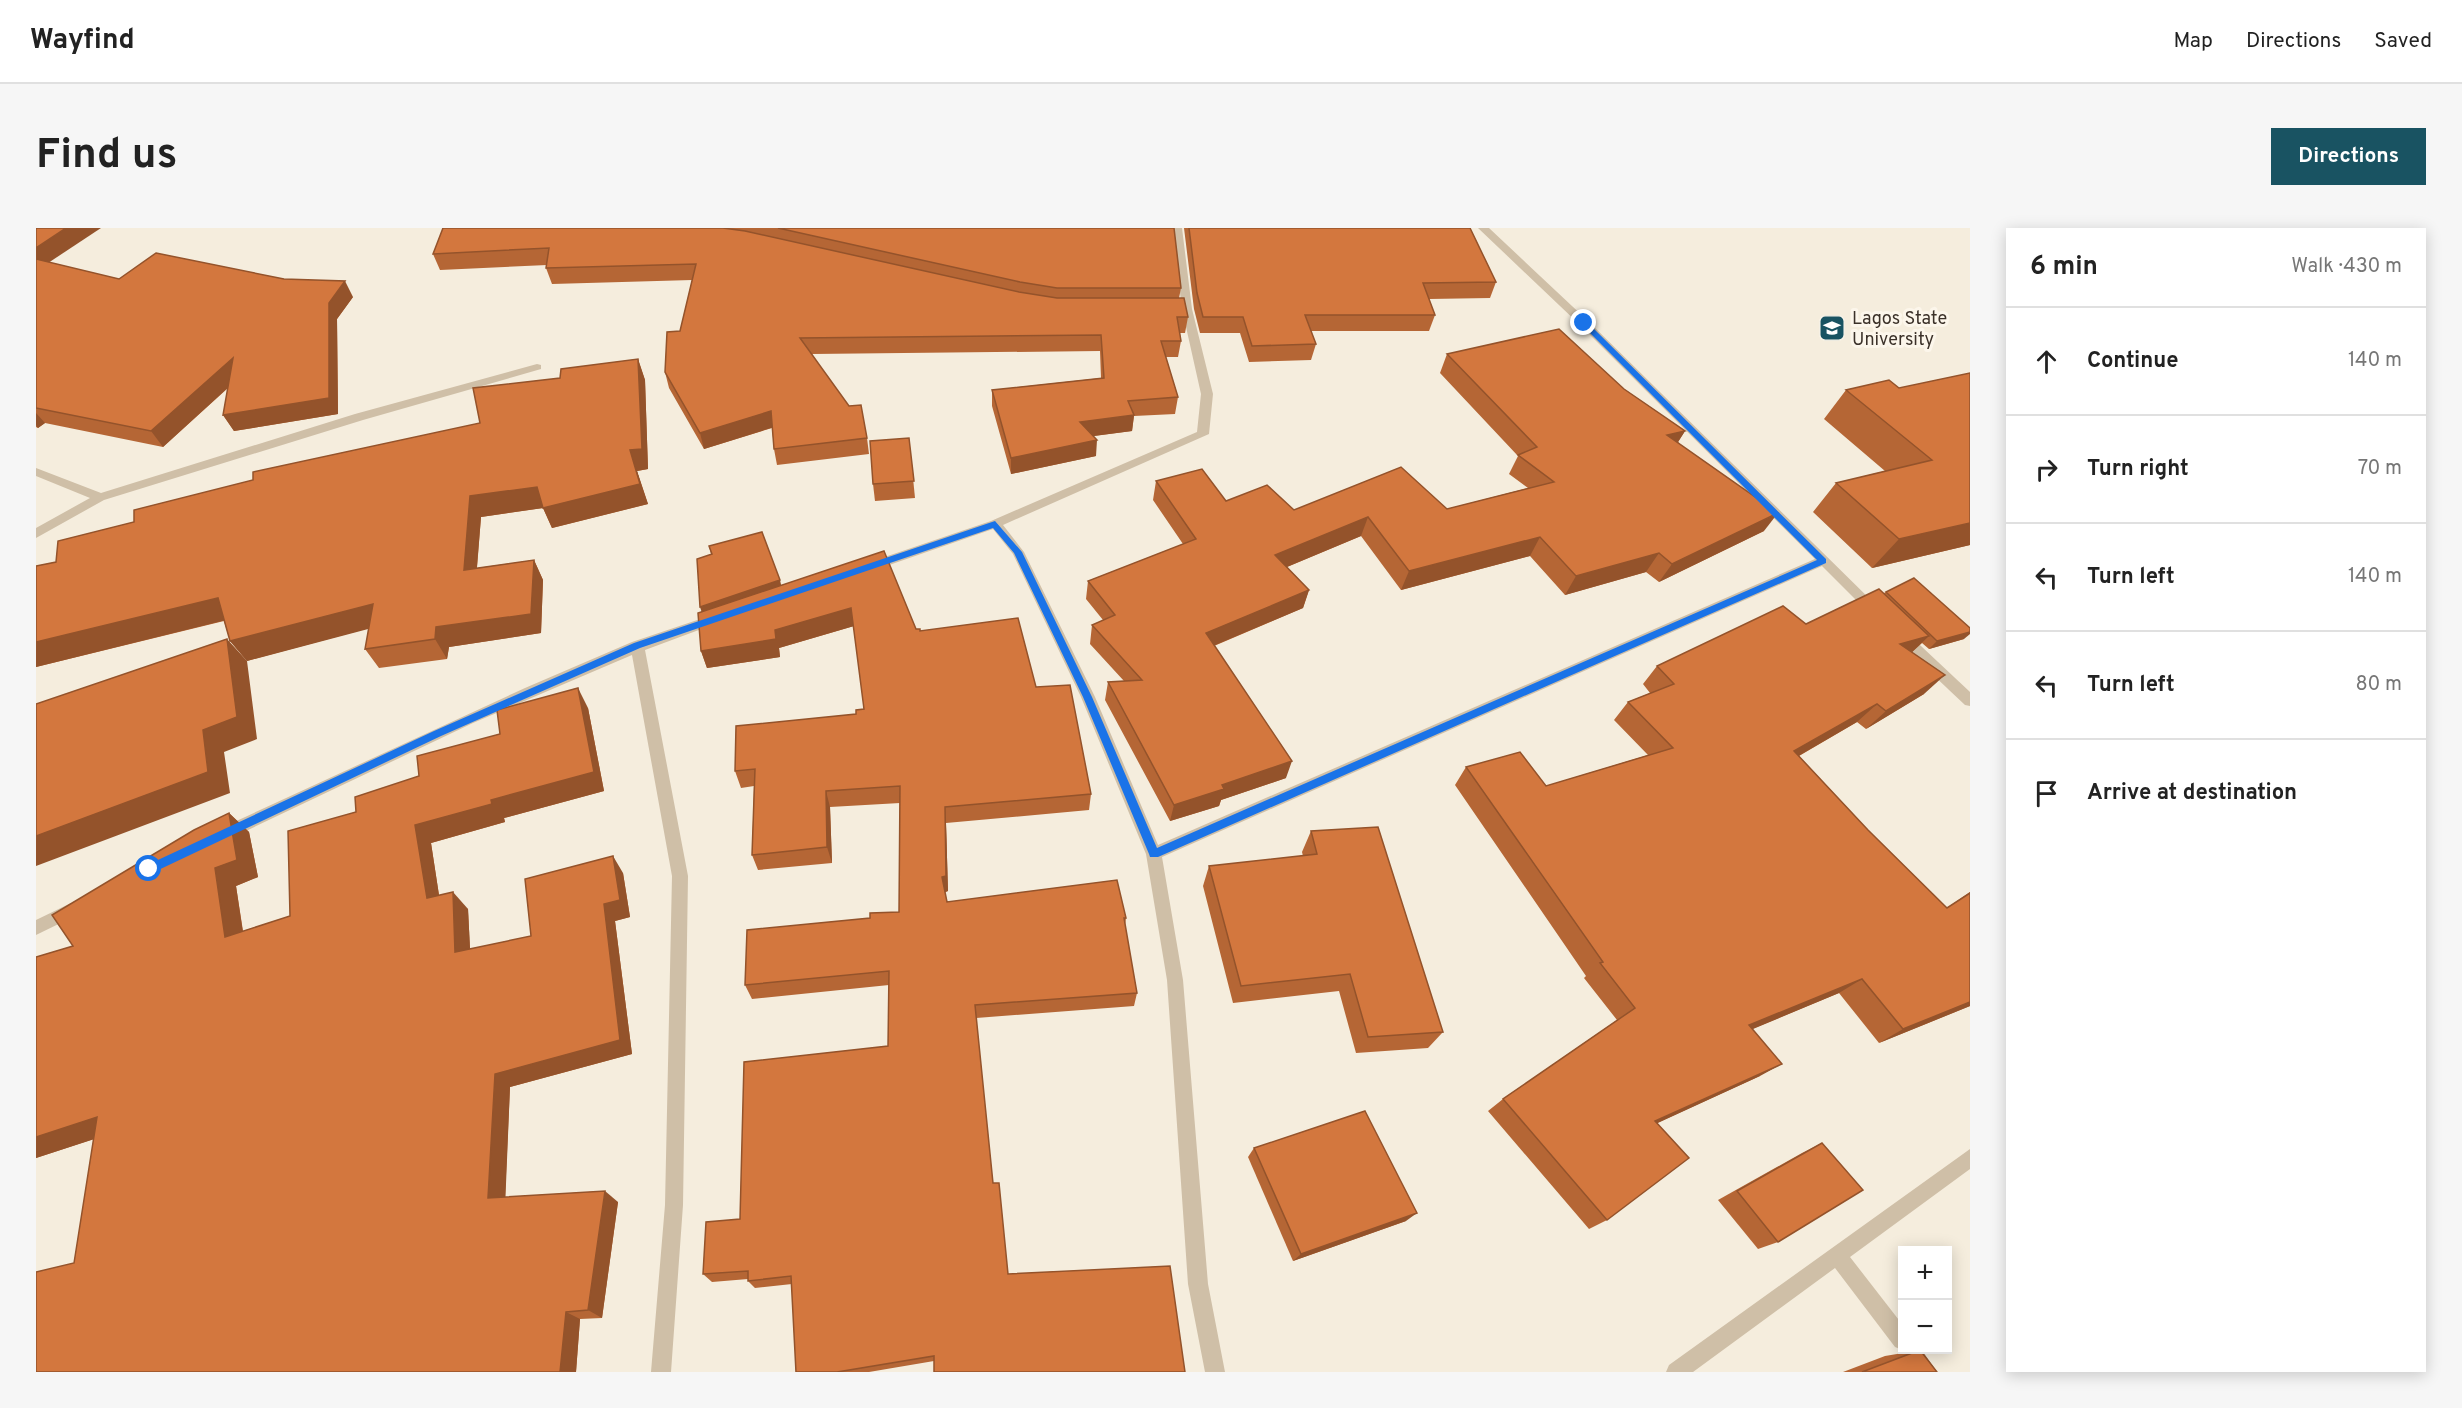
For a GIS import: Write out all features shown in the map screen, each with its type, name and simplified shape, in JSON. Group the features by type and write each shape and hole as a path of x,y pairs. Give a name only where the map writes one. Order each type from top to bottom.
{"street":[{"path":"861,570 995,524 1203,434 1207,394 1182,309 1177,228"},
{"path":"1483,228 1584,323 1823,561 1970,701"},
{"path":"36,534 100,497 359,417 537,367"},
{"path":"36,472 100,497"},
{"path":"995,524 1018,552 1078,677 1154,854 1175,980 1198,1284 1215,1372"},
{"path":"1154,854 1823,561"},
{"path":"213,839 437,734 637,646 727,615"},
{"path":"637,646 680,876 674,1205 662,1372"},
{"path":"36,928 87,902"},
{"path":"1676,1372 1970,1158"},
{"path":"1837,1255 1898,1335"},
{"path":"1913,1354 1927,1372"}],"building":[{"path":"36,228 66,228 36,248"},
{"path":"443,228 723,228 1019,292 1057,298 1184,298 1188,317 1177,317 1181,341 1161,341 1178,397 1128,401 1134,415 1080,422 1097,440 1011,458 992,390 1104,378 1101,335 800,338 849,406 861,405 867,438 774,449 771,411 700,433 665,372 667,332 680,331 696,264 546,268 549,248 433,254"},
{"path":"778,228 1174,228 1181,288 1057,288 1020,282"},
{"path":"1189,228 1470,228 1496,282 1423,283 1435,315 1305,315 1316,344 1252,346 1243,317 1203,317 1197,293"},
{"path":"156,253 284,279 345,281 329,303 329,398 223,415 233,358 151,431 36,408 36,259 119,279"},
{"path":"1559,329 1624,389 1685,431 1667,435 1778,513 1672,564 1659,553 1576,576 1540,537 1409,571 1368,517 1275,555 1309,590 1206,633 1292,761 1222,785 1224,789 1174,805 1108,682 1142,680 1092,625 1115,615 1088,581 1196,539 1156,481 1202,469 1226,501 1267,485 1294,510 1401,467 1447,509 1554,482 1518,455 1537,447 1447,354"},
{"path":"638,359 642,449 630,450 640,484 543,508 537,487 470,496 464,570 534,560 531,614 436,627 435,639 365,649 373,604 230,641 218,598 36,642 36,566 56,562 58,541 134,522 134,510 253,480 253,472 480,423 473,388 560,378 561,369"},
{"path":"1970,373 1970,523 1899,539 1836,483 1932,460 1846,390 1889,380 1899,388"},
{"path":"909,438 914,481 873,484 870,441"},
{"path":"762,532 780,580 700,607 697,559 712,554 709,546"},
{"path":"884,551 916,629 920,631 1018,618 1036,687 1070,685 1091,794 945,807 946,876 942,877 947,902 1117,880 1126,918 1124,918 1137,993 975,1005 993,1183 999,1183 1008,1274 1170,1266 1185,1372 934,1372 934,1356 837,1372 796,1372 791,1276 748,1281 748,1271 703,1274 706,1222 740,1219 744,1062 888,1046 889,971 745,985 747,930 870,918 870,913 899,912 900,786 826,791 827,847 752,855 755,769 735,771 736,726 856,714 856,710 864,709 851,608 775,630 776,639 701,651 698,613"},
{"path":"1914,578 1970,628 1970,632 1937,641 1886,592"},
{"path":"1879,589 1929,636 1900,644 1945,675 1886,711 1877,704 1794,751 1868,830 1947,908 1970,893 1970,1002 1903,1029 1862,979 1749,1025 1782,1064 1655,1121 1689,1158 1607,1220 1503,1099 1635,1008 1600,963 1603,962 1466,767 1520,752 1546,786 1673,748 1628,702 1674,684 1657,666 1783,606 1806,624"},
{"path":"227,639 237,717 203,730 208,772 36,836 36,704"},
{"path":"578,688 594,772 491,800 492,804 415,825 427,898 453,892 455,952 531,936 525,879 613,856 620,900 604,904 620,1040 495,1074 488,1198 605,1191 588,1310 566,1312 560,1372 36,1372 36,1272 74,1263 97,1117 36,1137 36,957 73,946 52,915 194,830 229,813 237,860 215,868 225,937 290,916 288,831 356,812 355,797 419,776 417,756 500,734 497,710"},
{"path":"1378,827 1443,1032 1368,1037 1350,974 1241,986 1209,866 1317,854 1311,831"},
{"path":"1365,1111 1417,1213 1301,1254 1254,1148"},
{"path":"1822,1143 1863,1190 1778,1242 1737,1191"},
{"path":"1909,1354 1923,1354 1937,1372 1862,1372"}],"place":[{"name":"Lagos State University","path":"1832,328"}],"route":[{"path":"149,869 437,734 637,646 995,524 1018,552 1088,697 1154,854 1823,561 1584,323"}]}
